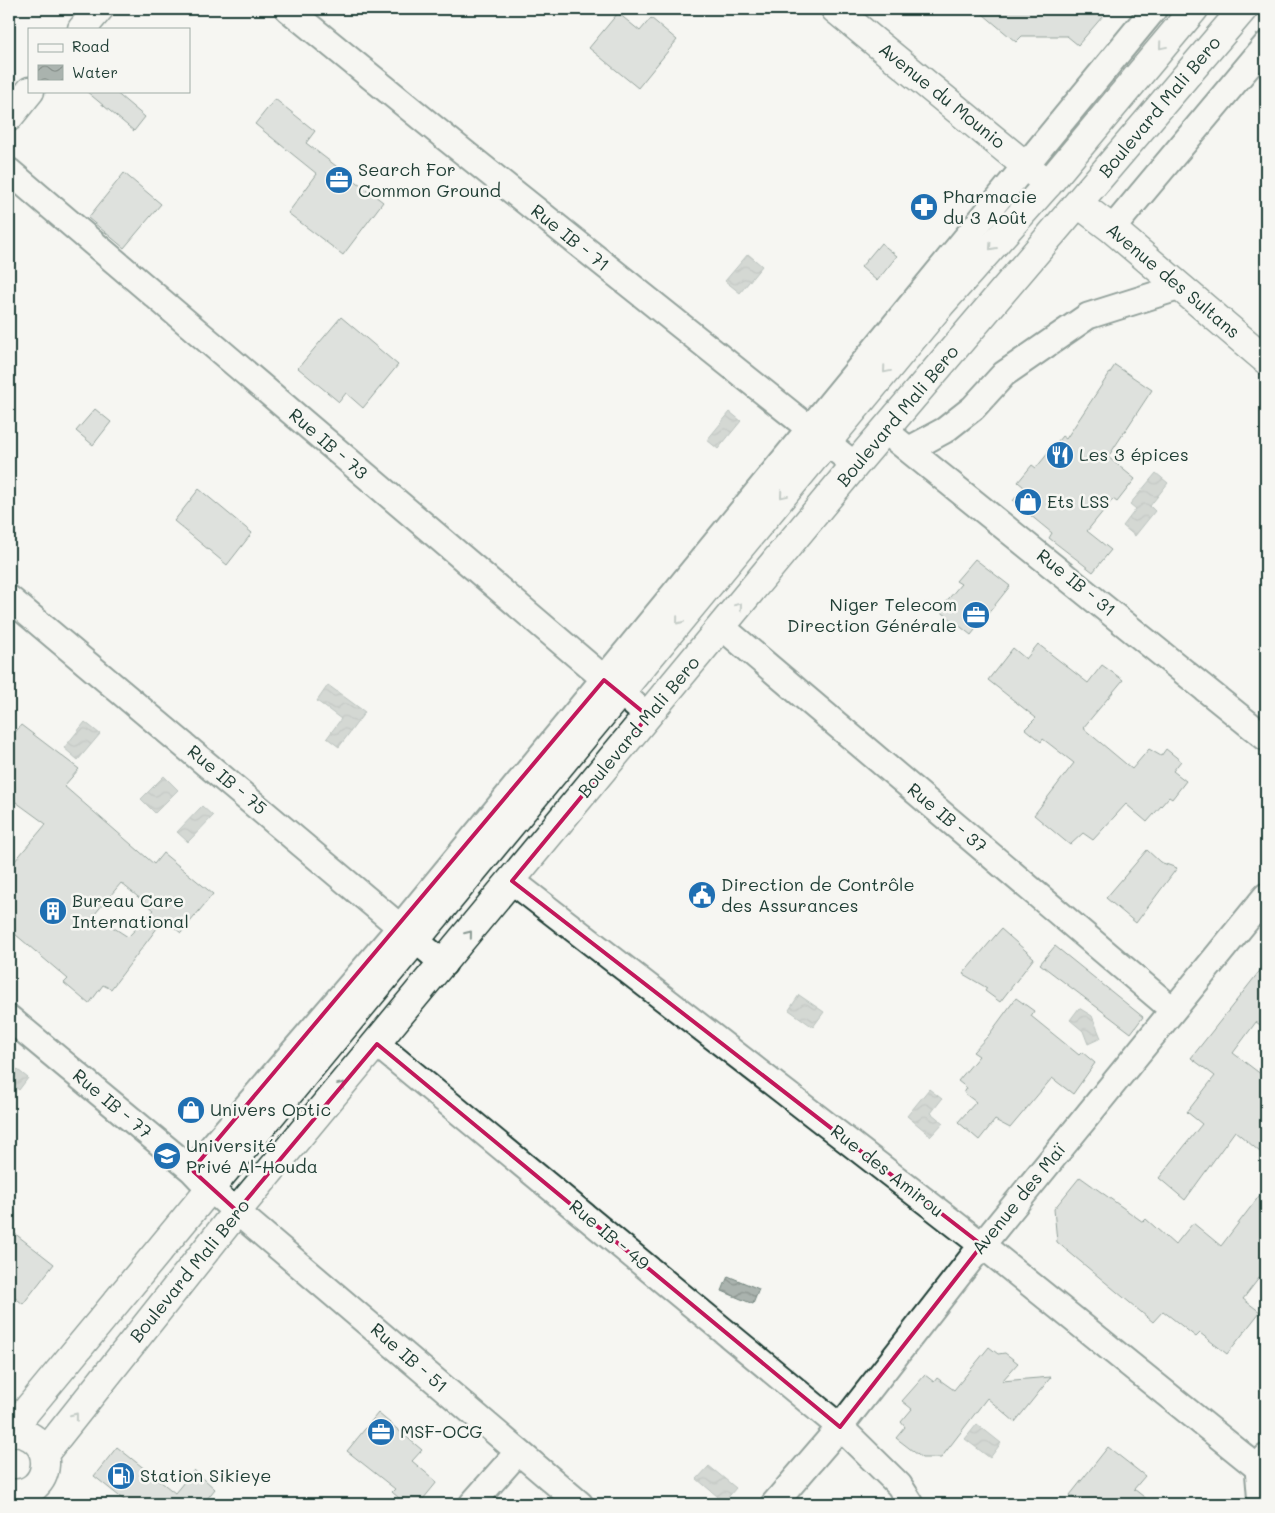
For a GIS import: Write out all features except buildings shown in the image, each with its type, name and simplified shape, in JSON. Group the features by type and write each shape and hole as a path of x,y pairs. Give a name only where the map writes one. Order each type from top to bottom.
{"main road":[{"path":"83,28 98,9"},
{"name":"Avenue du Mounio","path":"835,9 1048,184"},
{"name":"Boulevard Mali Bero","path":"9,1432 201,1179 409,933 818,436 941,304 1048,184 1194,9"},
{"name":"Boulevard Mali Bero","path":"44,1454 237,1211 444,964 884,430 1079,204 1243,9"},
{"path":"9,117 29,92"},
{"name":"Avenue des Sultans","path":"1079,204 1112,229 1266,360"},
{"path":"9,1432 20,1432 31,1436 39,1444 44,1454 45,1465 42,1476 36,1485 11,1496"}],"street":[{"name":"Rue IB - 71","path":"288,9 855,465"},
{"name":"Boulevard Mali Bero","path":"818,436 1027,166 1154,9"},
{"path":"1112,229 1266,45"},
{"name":"Rue IB - 73","path":"9,171 648,716"},
{"path":"910,449 945,430 973,408 1004,374 1088,316 1180,287"},
{"name":"Rue IB - 31","path":"884,430 910,449 1266,738"},
{"name":"Rue IB - 75","path":"9,598 444,964"},
{"name":"Rue IB - 37","path":"722,627 1173,1010"},
{"name":"Rue des Amirou","path":"512,881 1262,1463"},
{"name":"Avenue des Maï","path":"774,1504 840,1427 982,1245 1173,1010 1263,908"},
{"name":"Rue IB - 77","path":"9,1018 237,1211"},
{"name":"Rue IB - 49","path":"377,1044 840,1427 899,1484 911,1504"},
{"name":"Rue IB - 51","path":"237,1211 580,1504"},
{"path":"472,1504 518,1452"},
{"path":"1262,1463 1262,1504"}],"highlighted area":[{"path":"604,680 648,716 512,881 982,1245 840,1427 377,1044 237,1211 192,1170"}],"water":[{"path":"748,254 762,266 740,293 725,281"},
{"path":"730,412 741,421 718,449 707,440"},
{"path":"1156,473 1168,483 1150,506 1155,511 1135,536 1123,526 1136,509 1130,504"},
{"path":"328,685 365,712 339,747 327,738 341,719 317,701"},
{"path":"85,722 100,734 78,760 64,748"},
{"path":"164,776 178,790 155,813 141,799"},
{"path":"202,806 213,816 188,842 177,832"},
{"path":"799,995 824,1012 813,1027 789,1010"},
{"path":"1079,1008 1092,1016 1101,1038 1088,1044 1083,1031 1070,1020"},
{"path":"9,1063 28,1078 19,1090 9,1082"},
{"path":"929,1089 942,1099 931,1113 943,1123 931,1136 907,1116"},
{"path":"728,1276 759,1289 753,1304 722,1291"},
{"path":"977,1424 1001,1443 990,1458 965,1439"},
{"path":"709,1466 736,1488 724,1502 697,1479"}],"place":[{"name":"Search For Common Ground","path":"339,180"},
{"name":"Pharmacie du 3 Août","path":"924,207"},
{"name":"Les 3 épices","path":"1060,455"},
{"name":"Ets LSS","path":"1028,502"},
{"name":"Niger Telecom Direction Générale","path":"976,615"},
{"name":"Direction de Contrôle des Assurances","path":"702,895"},
{"name":"Bureau Care International","path":"53,911"},
{"name":"Univers Optic","path":"191,1110"},
{"name":"Université Privé Al-Houda","path":"167,1156"},
{"name":"MSF-OCG","path":"381,1432"},
{"name":"Station Sikieye","path":"121,1476"}]}
